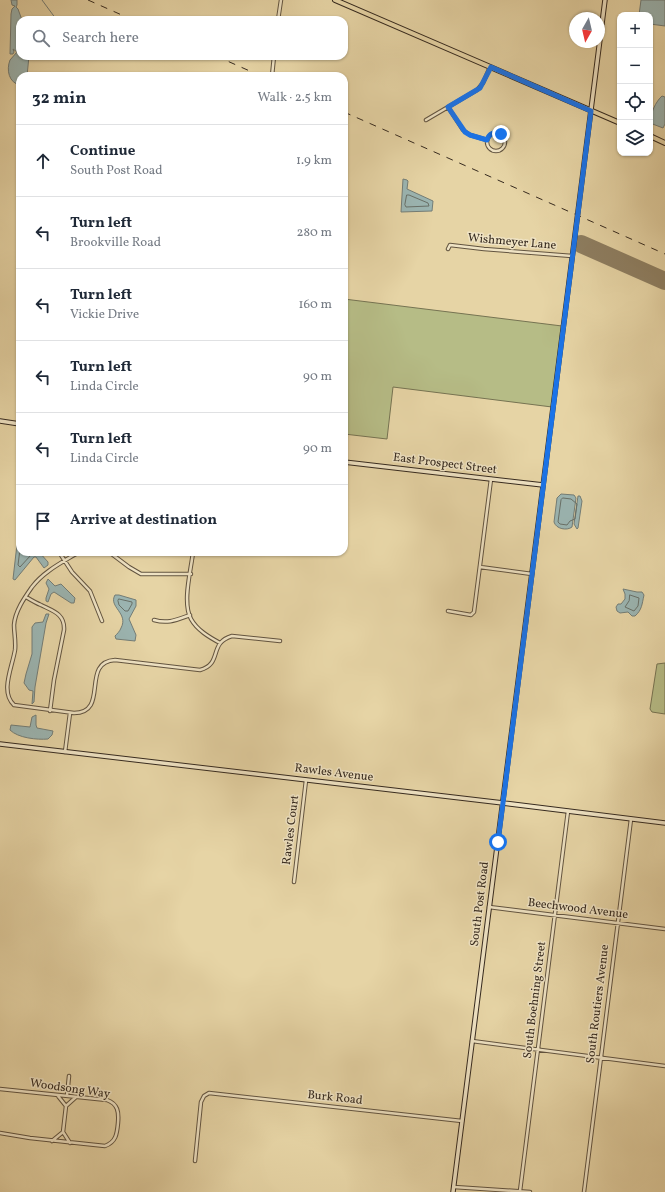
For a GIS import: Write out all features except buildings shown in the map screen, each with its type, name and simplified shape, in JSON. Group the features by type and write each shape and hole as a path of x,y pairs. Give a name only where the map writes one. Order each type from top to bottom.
{"main road":[{"path":"335,0 617,122"},
{"name":"South Post Road","path":"453,1192 605,0"},
{"path":"653,137 665,143"},
{"path":"0,421 16,423"},
{"name":"East Prospect Street","path":"348,462 544,485"},
{"name":"Rawles Avenue","path":"0,744 503,803 665,824"}],"street":[{"path":"279,16 281,0"},
{"path":"272,72 274,60"},
{"path":"426,120 480,88 491,67"},
{"path":"448,107 465,132 487,140"},
{"path":"498,133 503,136 505,143 503,148 496,151 489,147 487,140 491,134 498,133"},
{"name":"Wishmeyer Lane","path":"448,249 450,245 478,249 572,256"},
{"path":"448,611 470,615 474,612 491,479"},
{"path":"62,556 72,572 90,591 102,621"},
{"path":"73,556 39,579 26,597 15,618 15,649 4,687 4,694 7,700 17,706 70,713 82,712 90,706 93,699 97,672 107,661 115,660 201,670 213,662 220,643 227,637 232,636 280,641"},
{"path":"114,556 128,567 142,574 190,574"},
{"path":"192,556 188,611 194,624 220,643"},
{"path":"480,567 532,574"},
{"path":"26,597 55,611 60,615 63,622 64,630 54,680 50,711"},
{"path":"154,620 169,622 190,615"},
{"path":"65,752 70,713"},
{"name":"Rawles Court","path":"294,882 306,780"},
{"name":"South Boehning Street","path":"520,1191 568,811"},
{"name":"South Routiers Avenue","path":"584,1192 631,819"},
{"name":"Beechwood Avenue","path":"489,907 665,929"},
{"path":"472,1041 665,1066"},
{"path":"67,1096 69,1076"},
{"name":"Woodsong Way","path":"0,1089 107,1100 112,1102 118,1110 116,1138 112,1143 101,1147 70,1143"},
{"name":"Burk Road","path":"194,1161 202,1102 206,1094 213,1093 462,1121"},
{"path":"57,1095 63,1100 66,1106 63,1132 70,1143"},
{"path":"66,1106 76,1097"},
{"path":"52,1141 63,1132"},
{"path":"0,1133 70,1143"},
{"path":"454,1187 530,1192"}],"green space":[{"path":"348,299 562,326 552,407 393,387 387,439 348,434"},
{"path":"665,663 665,714 652,712 650,709 657,664"}],"water":[{"path":"11,0 17,0 16,7 21,16 16,16 16,51 13,49 13,54 10,54 11,14 12,9 15,6 12,5"},
{"path":"641,0 665,0 665,26 653,24 653,12 639,12"},
{"path":"16,53 16,60 29,60 27,72 16,72 16,84 9,76 8,68 10,60"},
{"path":"662,96 665,97 665,124 663,128 653,124 653,111"},
{"path":"403,179 408,181 407,189 433,201 432,211 401,212"},
{"path":"561,494 574,495 576,498 572,527 567,529 559,528 554,522 557,498"},
{"path":"578,496 580,496 582,501 577,529 574,524"},
{"path":"16,553 16,556 43,556 48,562 48,565 44,568 36,557 34,557 15,580 13,579"},
{"path":"48,579 55,586 61,584 75,598 74,603 71,603 54,592 51,594 48,602 46,601 49,589 46,583"},
{"path":"623,589 642,592 644,595 640,609 635,616 632,616 628,612 620,613 617,611 616,607 618,604 621,604 625,599"},
{"path":"115,595 136,600 136,606 129,619 136,635 135,641 116,639 115,636 123,623 121,614 114,603"},
{"path":"46,614 49,614 46,623 35,687 34,702 32,704 33,691 29,690 24,683 32,654 32,627 35,623 43,622"},
{"path":"36,715 37,728 53,731 52,735 48,739 28,738 13,733 10,730 11,725 30,727 32,717"}],"waterway":[{"path":"42,0 54,16"}],"runway":[{"path":"581,244 665,281"}],"railway":[{"path":"88,0 124,16"},
{"path":"225,60 252,72"},
{"path":"348,114 665,254"}],"route":[{"path":"498,842 591,111 491,67 480,88 448,107 465,132 470,135 487,140 492,133 496,132 501,134"}]}
